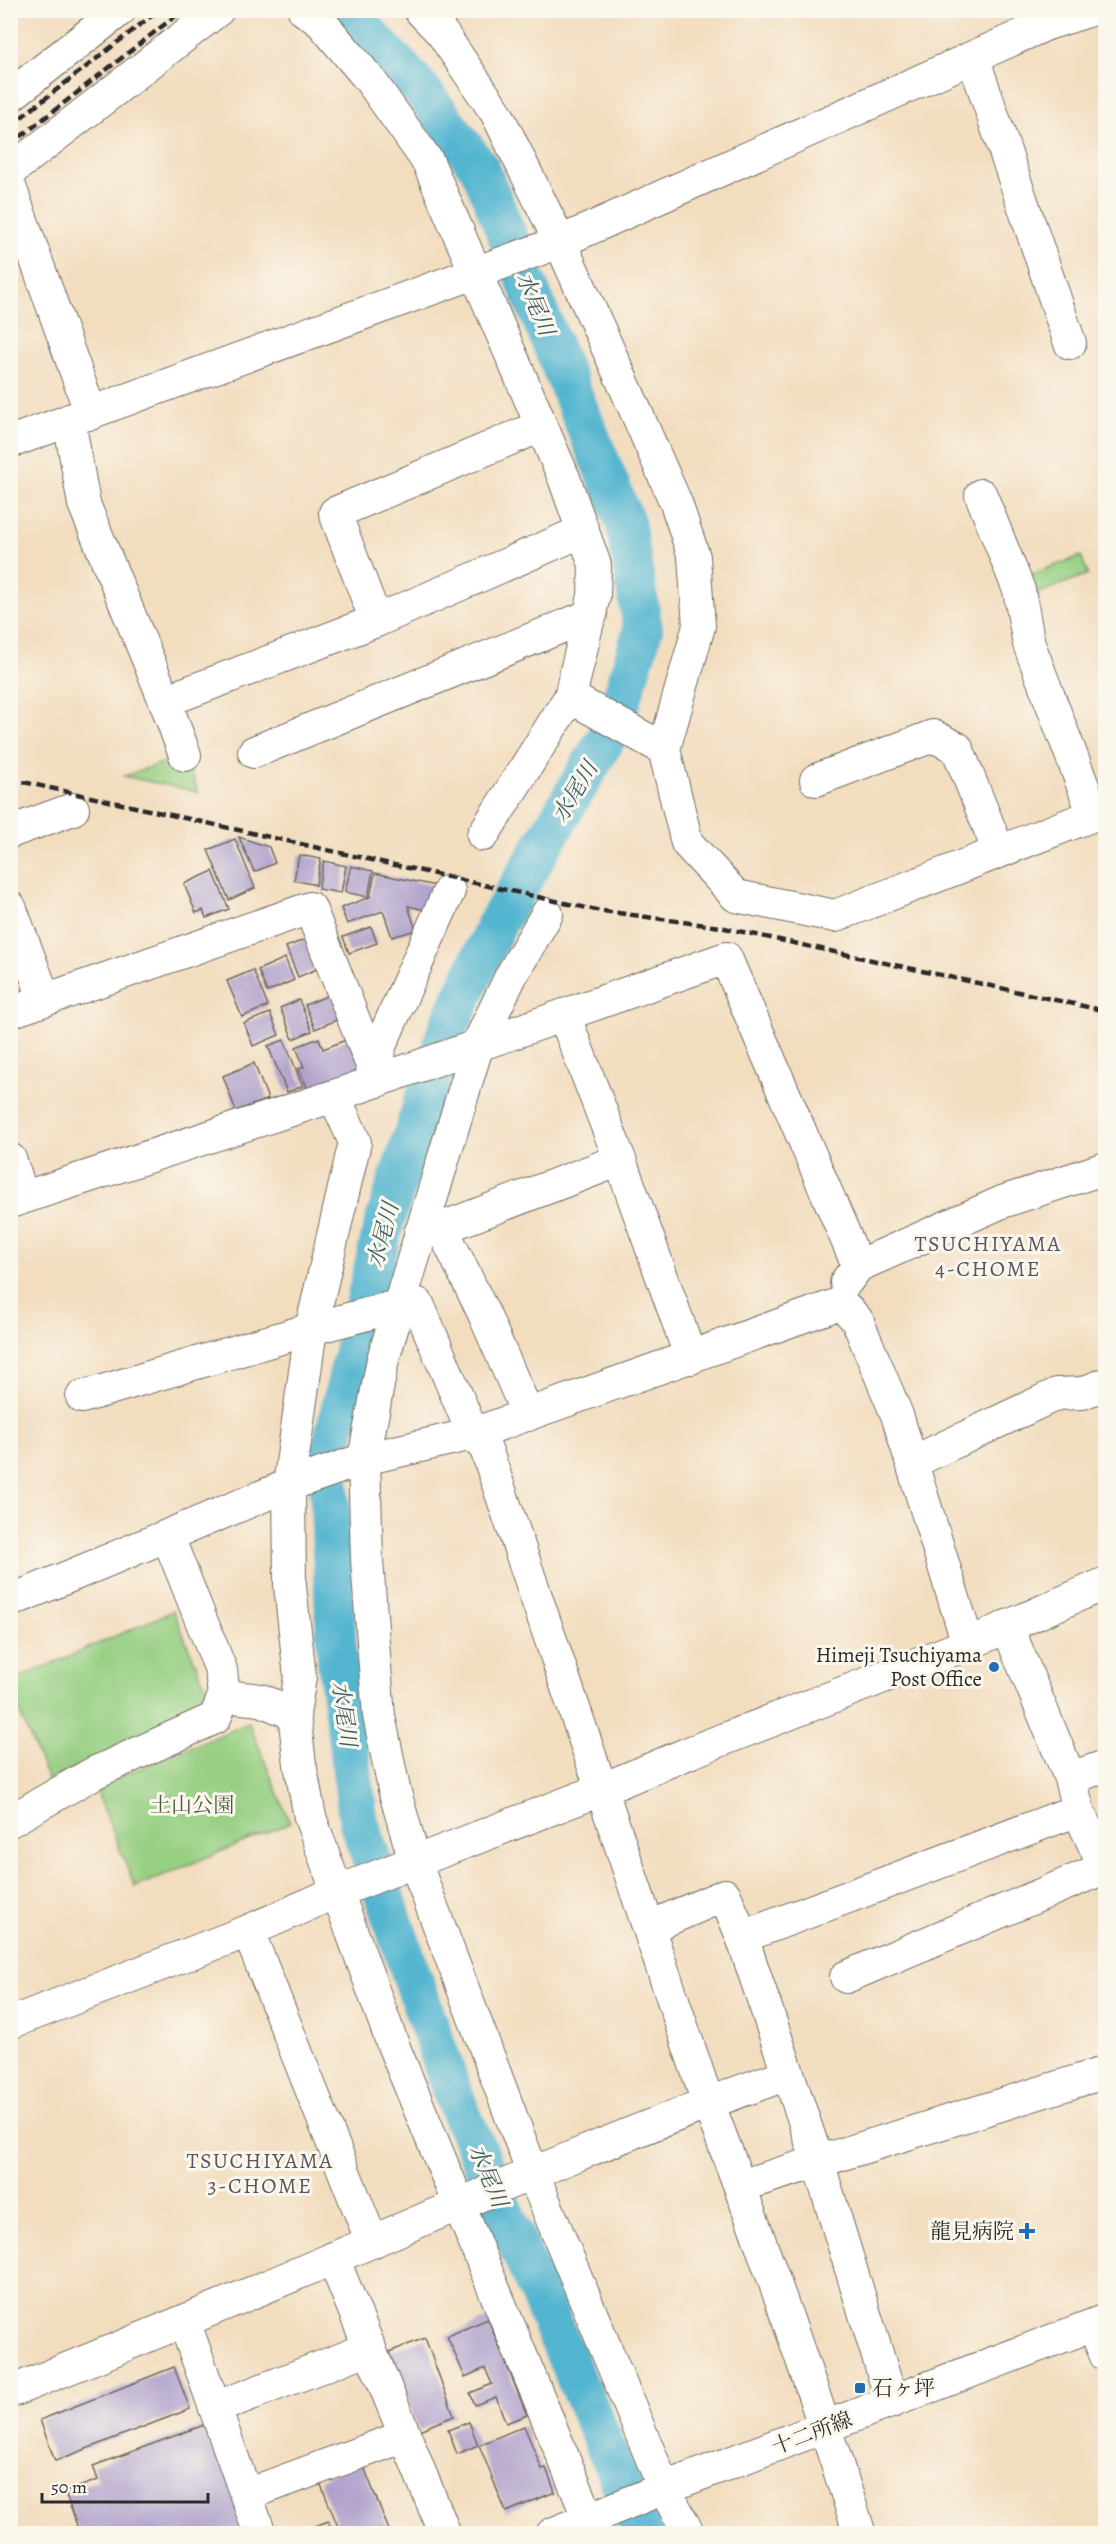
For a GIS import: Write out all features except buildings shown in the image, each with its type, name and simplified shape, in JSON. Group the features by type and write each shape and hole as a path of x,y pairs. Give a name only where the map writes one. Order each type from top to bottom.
{"street":[{"path":"10,96 120,10"},
{"path":"10,171 218,10"},
{"path":"304,10 321,22 370,80 428,162 473,272 564,478 595,565 591,615 570,697 483,834"},
{"path":"420,10 442,33 497,114 560,242 676,503 694,557 699,626 664,749 687,843 736,896 835,915 1100,812 1029,644 1019,590 981,495"},
{"path":"10,442 560,242 1047,24 1091,10"},
{"path":"973,57 1070,343"},
{"path":"10,187 80,417 84,504 185,755"},
{"path":"376,621 335,513 541,426"},
{"path":"165,701 376,621 583,531"},
{"path":"254,752 591,615"},
{"path":"570,697 664,749"},
{"path":"816,780 933,736 957,748 999,852"},
{"path":"10,832 73,809"},
{"path":"378,1081 380,1046 449,891"},
{"path":"10,907 45,1000"},
{"path":"10,1012 310,908 378,1081"},
{"path":"547,914 511,976 478,1044 431,1230 397,1306 383,1359 364,1460 367,1560 379,1716 394,1790 415,1862 533,2174 663,2488 689,2534"},
{"path":"10,1160 17,1199 378,1081 726,958 858,1266"},
{"path":"564,1015 620,1161 691,1358"},
{"path":"333,1096 355,1142 311,1329 289,1485 290,1586 300,1677 294,1714 300,1764 310,1817 339,1891 393,2044 592,2526"},
{"path":"431,1230 620,1161"},
{"path":"841,1303 847,1280 858,1266 1002,1202 1106,1168"},
{"path":"431,1230 484,1314 528,1415"},
{"path":"10,1601 289,1485 364,1460 473,1434 841,1303"},
{"path":"841,1303 857,1320 897,1415 968,1644"},
{"path":"82,1398 311,1329 397,1306 418,1304 473,1434 486,1449 708,2103 741,2186 860,2534"},
{"path":"913,1462 1058,1394 1082,1392 1106,1384"},
{"path":"10,1821 94,1773 215,1718 224,1696 220,1670 168,1537"},
{"path":"10,2023 968,1644 1106,1583"},
{"path":"846,1977 1105,1870 1078,1810 1070,1778 1007,1626"},
{"path":"224,1696 261,1700 294,1714"},
{"path":"1070,1778 1106,1766"},
{"path":"742,1937 1078,1810"},
{"path":"650,1927 725,1895 742,1937 818,2162 892,2402"},
{"path":"248,1930 372,2242"},
{"path":"741,2186 1106,2072"},
{"path":"10,2392 372,2242 458,2203 708,2103 788,2074"},
{"path":"333,2258 445,2534"},
{"path":"184,2321 260,2534"},
{"path":"1099,2322 1106,2356"},
{"name":"十二所線","path":"552,2534 592,2526 663,2488 1099,2322"},
{"path":"214,2408 370,2348"},
{"path":"246,2496 405,2436"}],"green space":[{"path":"1081,556 1088,574 1031,596 1024,577"},
{"path":"185,755 198,792 124,776"},
{"path":"173,1611 211,1699 204,1712 48,1780 11,1692 10,1682"},
{"name":"土山公園","path":"249,1723 290,1823 135,1887 95,1787"}],"waterway":[{"name":"水尾川","path":"346,10 420,88 480,169 625,522 643,629 614,725 496,925 448,1028 384,1223 328,1462 337,1661 359,1823 454,2097 643,2534"}],"railway":[{"path":"10,126 159,10"},
{"path":"10,145 183,10"},
{"path":"10,779 596,910 720,927 1106,1011"}],"place":[{"name":"Himeji Tsuchiyama Post Office","path":"994,1667"},
{"name":"龍見病院","path":"1027,2231"},
{"name":"石ヶ坪","path":"860,2388"}],"district":[{"name":"TSUCHIYAMA 4-CHOME","path":"988,1256"},
{"name":"TSUCHIYAMA 3-CHOME","path":"260,2174"}]}
